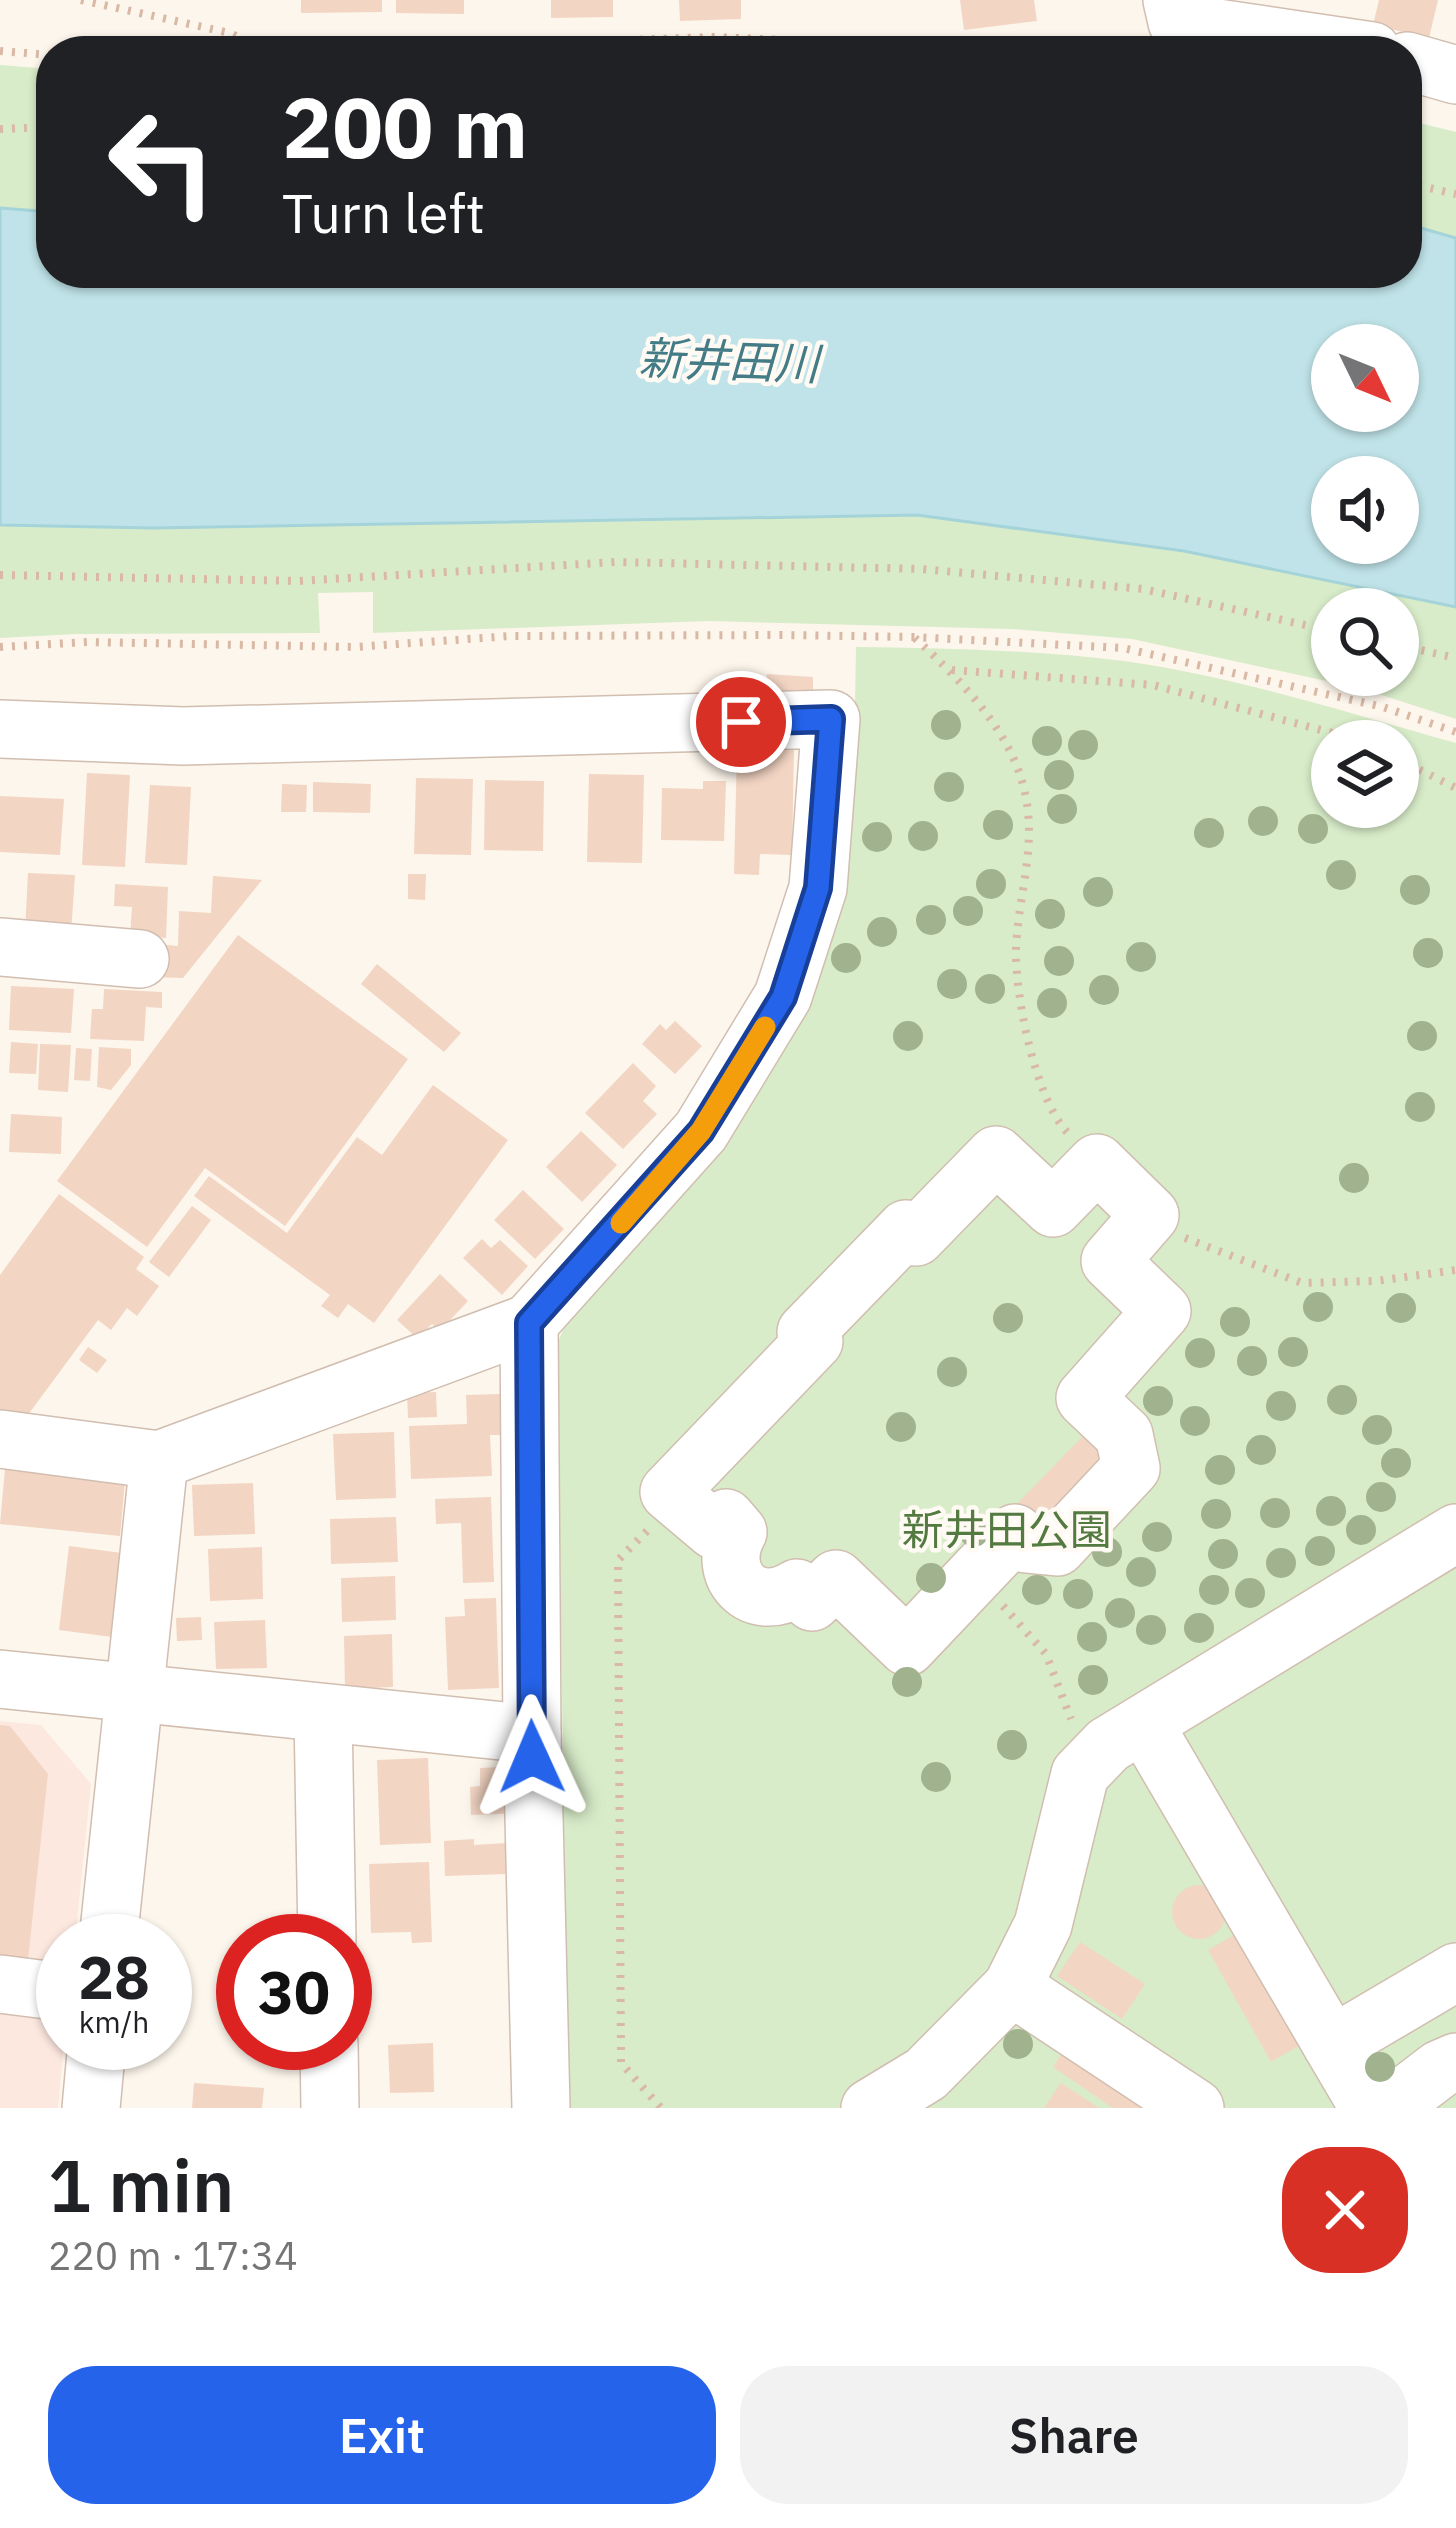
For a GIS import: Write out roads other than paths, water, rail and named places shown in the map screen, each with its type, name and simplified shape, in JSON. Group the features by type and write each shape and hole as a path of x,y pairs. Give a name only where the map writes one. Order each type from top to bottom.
{"street":[{"path":"1172,0 1177,22 1271,36"},
{"path":"1422,65 1456,75"},
{"path":"0,729 183,736 831,719 818,888 783,997 701,1131 529,1323 159,1460 0,1439"},
{"path":"0,947 140,959"},
{"path":"997,1155 1053,1208 1097,1163 1150,1215 1110,1261 1162,1312 1085,1398 1124,1436 1131,1468 1057,1547 1027,1544 1015,1533 972,1577 907,1647 836,1579 812,1602 797,1588 778,1599 761,1599 741,1585 731,1566 731,1545 738,1532 726,1518 714,1530 669,1492 814,1341 806,1332 907,1228 916,1237 997,1155"},
{"path":"529,1323 541,2108"},
{"path":"111,1914 159,1460"},
{"path":"870,2108 926,2074 1012,1987 1043,1925 1080,1774 1108,1745 1456,1533"},
{"path":"0,1679 532,1734"},
{"path":"322,1713 326,1914"},
{"path":"1144,1724 1369,2108"},
{"path":"1332,2045 1456,1972"},
{"path":"0,1984 36,1989"},
{"path":"1012,1987 1195,2108"},
{"path":"1389,2108 1440,2068 1456,2062"},
{"path":"91,2108 95,2070"},
{"path":"329,2070 330,2108"}],"water":[{"name":"新井田川","path":"0,208 36,211 36,288 1422,288 1422,228 1456,238 1456,607 1419,599 1419,588 1364,588 1184,551 917,515 153,528 0,525"}],"park label":[{"name":"新井田公園","path":"1007,1529"}]}
